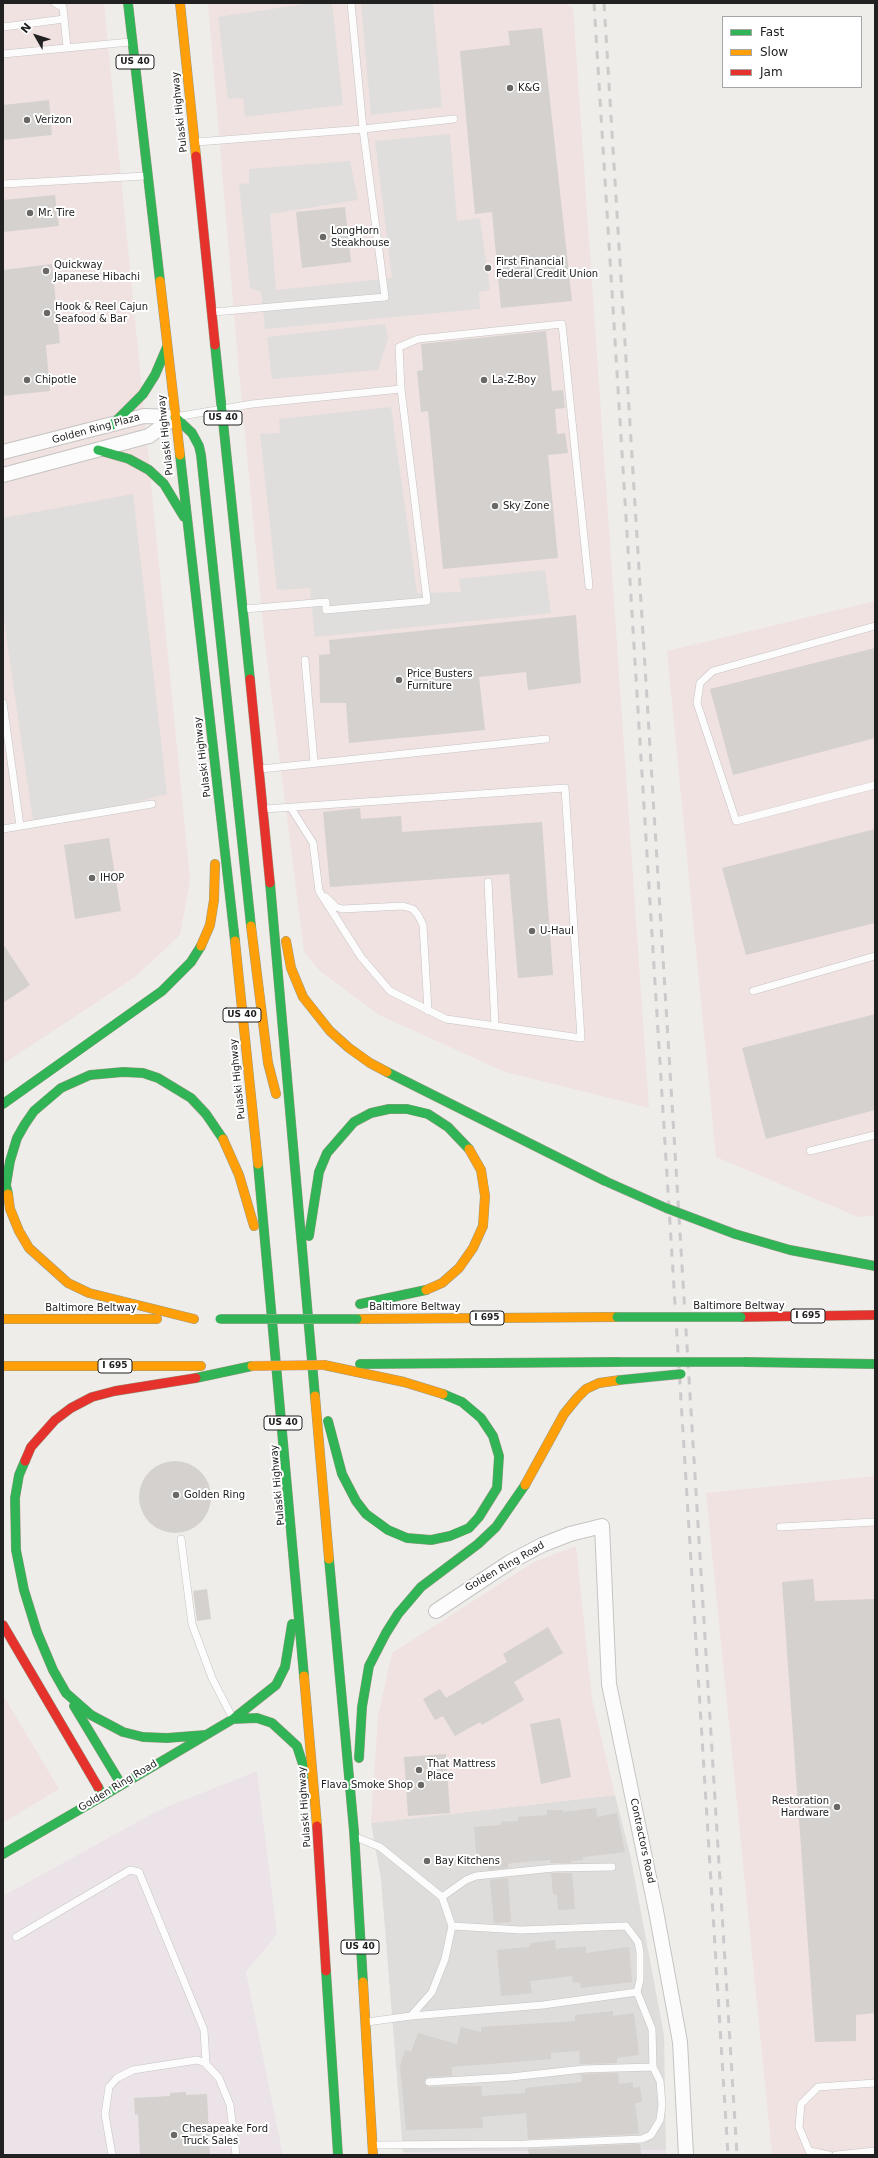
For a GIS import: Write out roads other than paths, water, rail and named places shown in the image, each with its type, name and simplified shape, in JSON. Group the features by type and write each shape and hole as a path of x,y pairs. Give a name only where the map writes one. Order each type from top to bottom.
{"main road":[{"name":"Pulaski Highway","path":"128,3 218,785 269,1275 297,1571 316,1800 338,2155"},
{"name":"Pulaski Highway","path":"180,3 266,834 293,1163 354,1834 373,2155"},
{"path":"112,425 144,394 155,375 168,346"},
{"path":"175,418 192,433 199,446 201,455 258,990 268,1063 293,1163"},
{"path":"98,450 129,459 148,470 164,484 188,524"},
{"path":"3,1104 162,991 192,962 204,941 210,925 213,906 218,785"},
{"path":"266,834 291,968 303,997 330,1031 349,1048 370,1063 482,1121 605,1181 666,1208 735,1234 804,1253 875,1266"},
{"path":"201,1319 89,1293 68,1283 29,1248 19,1231 10,1208 6,1185 10,1161 17,1138 25,1124 48,1097 61,1088 90,1076 105,1072 143,1073 174,1086 191,1098 206,1114 221,1134 231,1156 269,1275"},
{"path":"304,1275 313,1198 319,1172 327,1153 340,1136 354,1122 371,1113 389,1109 407,1109 428,1114 448,1127 467,1145 481,1170 485,1196 483,1226 473,1248 459,1268 442,1283 419,1293 356,1304"},
{"path":"283,1318 329,1309"},
{"name":"Baltimore Beltway","path":"3,1319 357,1319 875,1315"},
{"path":"310,1350 342,1474 356,1501 366,1514 388,1530 407,1538 431,1540 450,1536 469,1528 485,1508 497,1488 499,1456 493,1436 485,1424 462,1402 438,1392 404,1382 364,1375 324,1365"},
{"name":"I 695","path":"3,1366 228,1369 252,1366 362,1364 619,1362 744,1365"},
{"path":"706,1372 744,1365 788,1363 875,1364"},
{"path":"121,1784 53,1670 37,1632 24,1590 16,1550 14,1520 18,1475 31,1447 55,1420 71,1408 92,1397 115,1391 228,1369"},
{"path":"354,1834 362,1707 369,1666 386,1633 405,1605 421,1587 478,1544 496,1527 527,1483 564,1414 576,1398 586,1390 599,1383 690,1374"},
{"name":"Golden Ring Road","path":"3,1854 233,1719 276,1685 285,1667 289,1650 297,1571"},
{"path":"3,1625 103,1796"},
{"path":"66,1693 91,1715 123,1732 142,1737 167,1738 205,1735"},
{"path":"233,1719 257,1718 272,1723 283,1732 297,1746 316,1800"}],"street":[{"name":"Golden Ring Plaza","path":"3,452 144,416 175,418"},
{"name":"Golden Ring Plaza","path":"3,475 149,436 175,418"},
{"name":"Golden Ring Road","path":"436,1611 510,1562 542,1544 602,1526"},
{"name":"Contractors Road","path":"602,1526 609,1684 656,1911 680,2042 686,2155"}],"lane":[{"path":"55,3 63,7 67,48"},
{"path":"212,312 385,297 363,129 351,3"},
{"path":"3,27 64,19"},
{"path":"3,54 132,42"},
{"path":"194,142 363,129 454,119"},
{"path":"3,184 147,176"},
{"path":"243,609 326,602 326,610 427,601 401,389 399,347 418,339 562,324 589,586"},
{"path":"175,418 252,404 401,389"},
{"path":"875,626 713,671 700,683 697,703 736,821 875,785"},
{"path":"305,660 314,762"},
{"path":"3,702 20,826"},
{"path":"259,769 314,762 546,739"},
{"path":"263,809 564,788 581,1038 446,1020 390,991 361,957 319,891 313,843 291,808"},
{"path":"3,829 152,804"},
{"path":"488,882 495,1026"},
{"path":"319,891 336,907 342,909 403,906 413,910 418,915 423,925 428,1011"},
{"path":"753,990 875,956"},
{"path":"810,1151 875,1135"},
{"path":"780,1528 875,1522"},
{"path":"181,1539 192,1624 212,1678 233,1719"},
{"path":"354,1834 380,1847 442,1897 452,1926 445,1959 432,1992 411,2016"},
{"path":"442,1897 466,1880 476,1876 554,1868 612,1867"},
{"path":"16,1937 130,1870 139,1872 185,1988 204,2030 206,2063"},
{"path":"373,2145 525,2144 642,2139 651,2135 660,2120 662,2105 660,2081 653,2067 652,2029 637,1992 640,1980 640,1952 638,1942 626,1926 521,1930 452,1926"},
{"path":"365,2022 411,2016 543,2005 637,1992"},
{"path":"112,2155 105,2114 109,2087 117,2078 133,2070 197,2060 206,2063 219,2078 230,2105 236,2155"},
{"path":"430,2082 511,2078 584,2069 653,2067"},
{"path":"829,2155 809,2151 798,2127 801,2104 818,2087 875,2083"},
{"path":"836,2155 864,2154 875,2151"}],"railway":[{"path":"594,3 728,2155"},
{"path":"604,3 737,2155"}],"place":[{"name":"K&G","path":"510,88"},
{"name":"Verizon","path":"27,120"},
{"name":"Mr. Tire","path":"30,213"},
{"name":"LongHorn Steakhouse","path":"323,237"},
{"name":"First Financial Federal Credit Union","path":"488,268"},
{"name":"Quickway Japanese Hibachi","path":"46,271"},
{"name":"Hook & Reel Cajun Seafood & Bar","path":"47,313"},
{"name":"Chipotle","path":"27,380"},
{"name":"La-Z-Boy","path":"484,380"},
{"name":"Sky Zone","path":"495,506"},
{"name":"Price Busters Furniture","path":"399,680"},
{"name":"IHOP","path":"92,878"},
{"name":"U-Haul","path":"532,931"},
{"name":"Golden Ring","path":"176,1495"},
{"name":"That Mattress Place","path":"419,1770"},
{"name":"Flava Smoke Shop","path":"421,1785"},
{"name":"Restoration Hardware","path":"837,1807"},
{"name":"Bay Kitchens","path":"427,1861"},
{"name":"Chesapeake Ford Truck Sales","path":"174,2135"}]}
